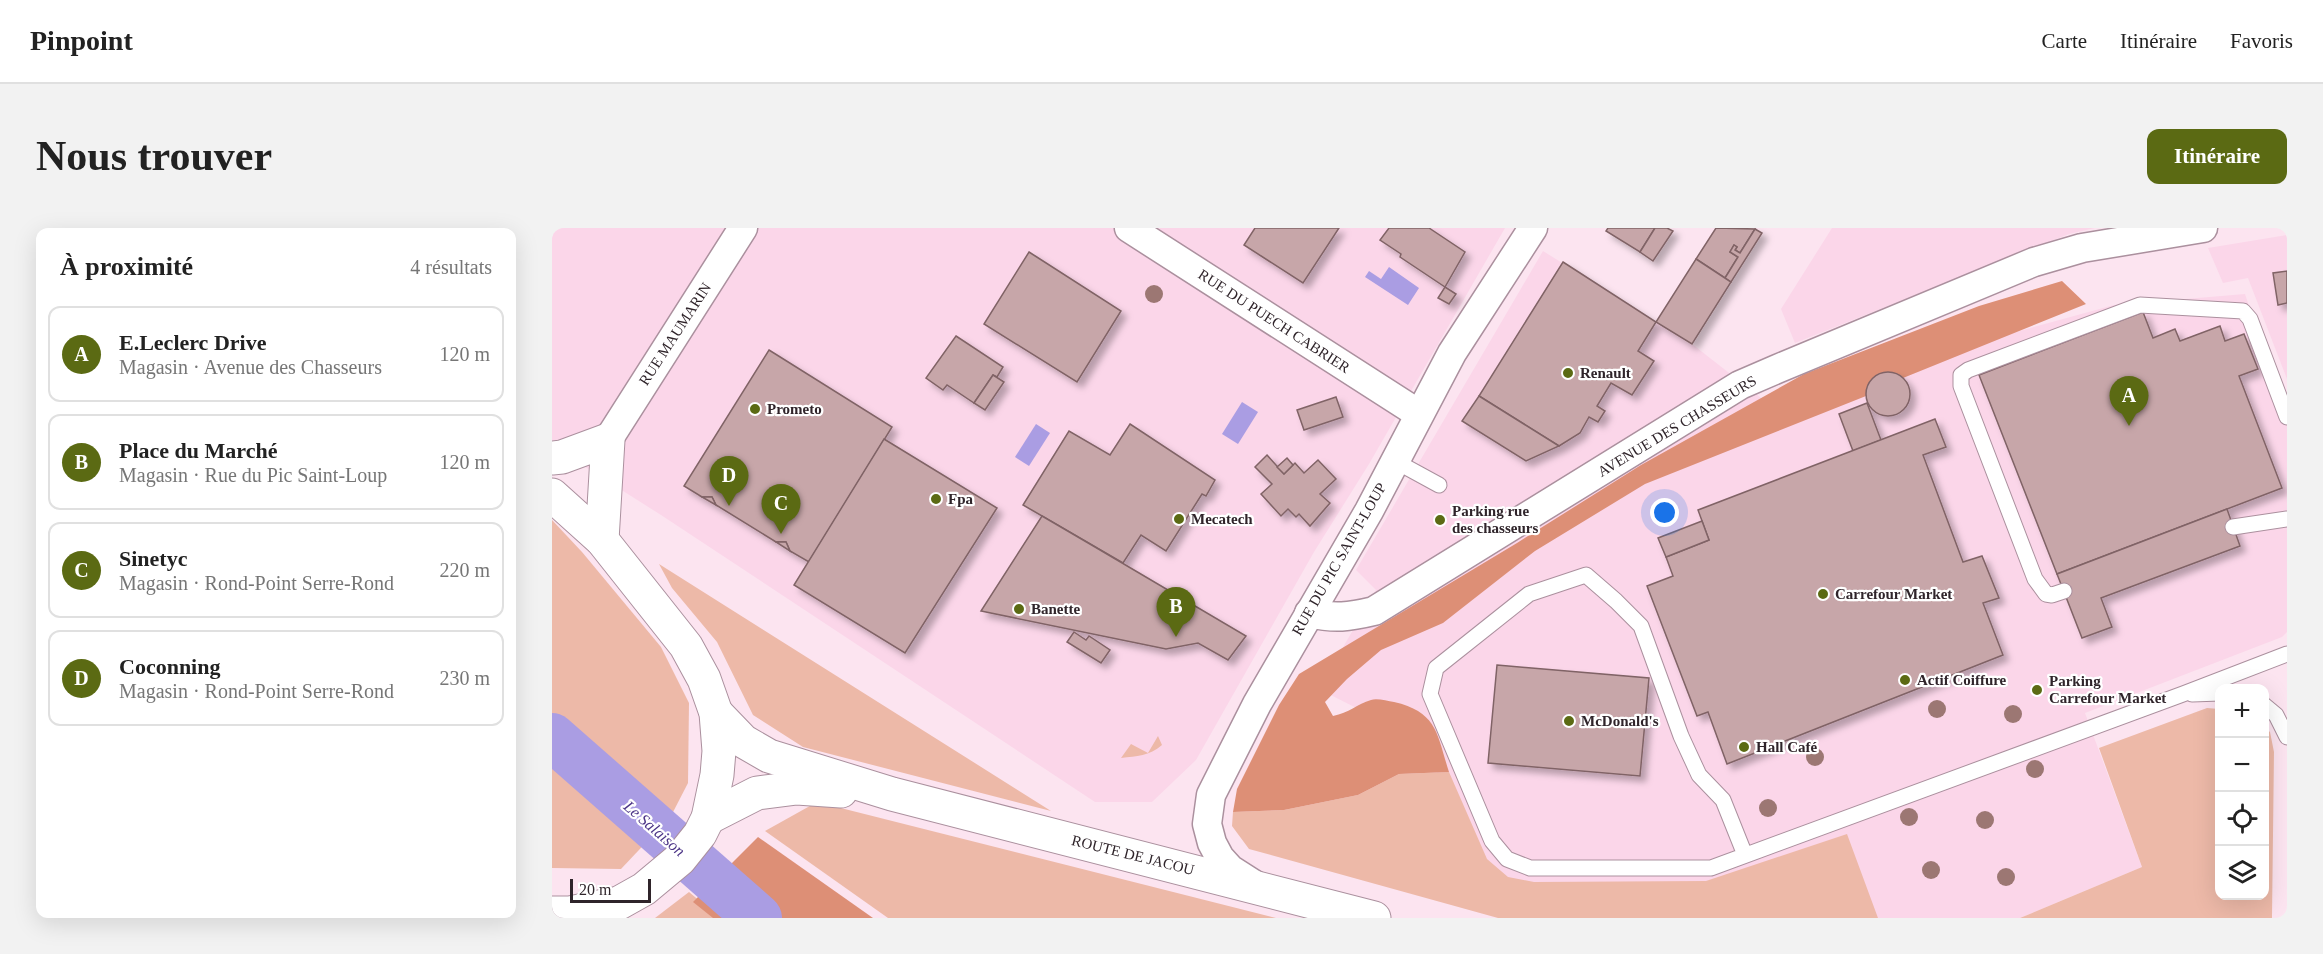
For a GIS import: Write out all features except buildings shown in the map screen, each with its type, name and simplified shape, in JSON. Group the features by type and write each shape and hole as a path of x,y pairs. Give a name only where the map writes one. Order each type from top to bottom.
{"main road":[{"path":"552,458 562,457 608,440 602,540"},
{"path":"552,495 602,540 686,646 704,679 716,713 719,751 717,776 704,826 680,859 644,889 619,903 570,913 552,913"},
{"name":"ROUTE DE JACOU","path":"716,713 742,741 769,756 892,794 1374,918"},
{"name":"ROUTE DE JACOU","path":"704,826 757,793 797,788 892,794"}],"street":[{"name":"RUE MAUMARIN","path":"608,440 743,228"},
{"name":"RUE DU PUECH CABRIER","path":"1129,228 1419,414"},
{"name":"RUE DU PIC SAINT-LOUP","path":"1259,888 1230,869 1220,858 1212,843 1207,824 1210,795 1257,704 1369,511 1452,353 1533,228"},
{"name":"AVENUE DES CHASSEURS","path":"1309,613 1328,617 1349,617 1374,611 1740,385 1777,369 2034,262 2082,248 2203,228"}],"lane":[{"path":"2064,591 2052,595 2046,594 2036,579 1960,386 1960,375 2140,305 2243,311 2250,319 2287,417"},
{"path":"1395,461 1439,486"},
{"path":"2233,527 2287,519"},
{"path":"1745,855 1723,800 1699,775 1681,736 1641,626 1586,575 1529,594 1436,668 1430,694 1491,842 1507,859 1530,868 1711,868 2287,654"},
{"path":"2183,694 2215,693"},
{"path":"2269,709 2276,715 2287,737"}],"shaded area":[{"path":"552,228 1505,228 1369,464 1314,552 1196,760 1152,802 1095,802 661,515 552,446"},
{"path":"1832,228 2095,228 2069,234 1795,343 1781,309"},
{"path":"2287,235 2287,379 2248,278 2223,283 2208,248"},
{"path":"1543,251 1692,344 1765,401 2114,305 2245,294 2287,419 2287,632 2282,637 2085,713 2142,867 2020,918 1877,918 1709,890 1535,895 1479,866 1423,742 1319,689 1376,590 1356,570"},
{"path":"1389,267 1419,288 1408,305 1365,277 1369,271 1381,279"},
{"path":"2062,281 2086,304 1903,378 1890,373 1878,375 1870,383 1866,396 1645,484 1535,551 1443,623 1381,650 1347,679 1325,702 1333,716 1376,699 1409,706 1428,719 1434,727 1449,772 1399,774 1358,795 1284,810 1233,812 1237,789 1279,705 1299,674 1517,543 1641,465 1804,374 1979,306"},
{"path":"1242,402 1258,412 1238,444 1222,434"},
{"path":"1036,424 1050,433 1029,466 1015,457"},
{"path":"552,520 582,552 661,647 689,703 688,783 671,816 621,869 552,868"},
{"path":"659,564 1051,811 803,747 753,715 717,642 672,588"},
{"path":"2207,708 2215,709 2215,900 2269,900 2270,732 2274,752 2272,918 2020,918 2142,867 2099,748"},
{"path":"1158,736 1162,745 1148,753"},
{"path":"1131,744 1148,753 1143,755 1121,758"},
{"path":"1449,772 1487,859 1508,877 1534,882 1706,881 1847,834 1878,918 1498,918 1249,849 1232,826 1233,812 1284,810 1358,795 1399,774"},
{"path":"817,802 1276,918 888,918 765,831"},
{"path":"758,837 873,918 713,918 693,902"},
{"path":"689,892 720,918 655,918"}],"waterway":[{"name":"Le Salaison","path":"552,737 758,918"}],"place":[{"name":"Renault","path":"1568,373"},
{"name":"Prometo","path":"755,409"},
{"name":"E.Leclerc Drive","path":"2129,426"},
{"name":"Fpa","path":"936,499"},
{"name":"Coconning","path":"729,506"},
{"name":"Mecatech","path":"1179,519"},
{"name":"Parking rue des chasseurs","path":"1440,520"},
{"name":"Sinetyc","path":"781,534"},
{"name":"Carrefour Market","path":"1823,594"},
{"name":"Banette","path":"1019,609"},
{"name":"Place du Marché","path":"1176,637"},
{"name":"Actif Coiffure","path":"1905,680"},
{"name":"Parking Carrefour Market","path":"2037,690"},
{"name":"McDonald's","path":"1569,721"},
{"name":"Hall Café","path":"1744,747"}]}
